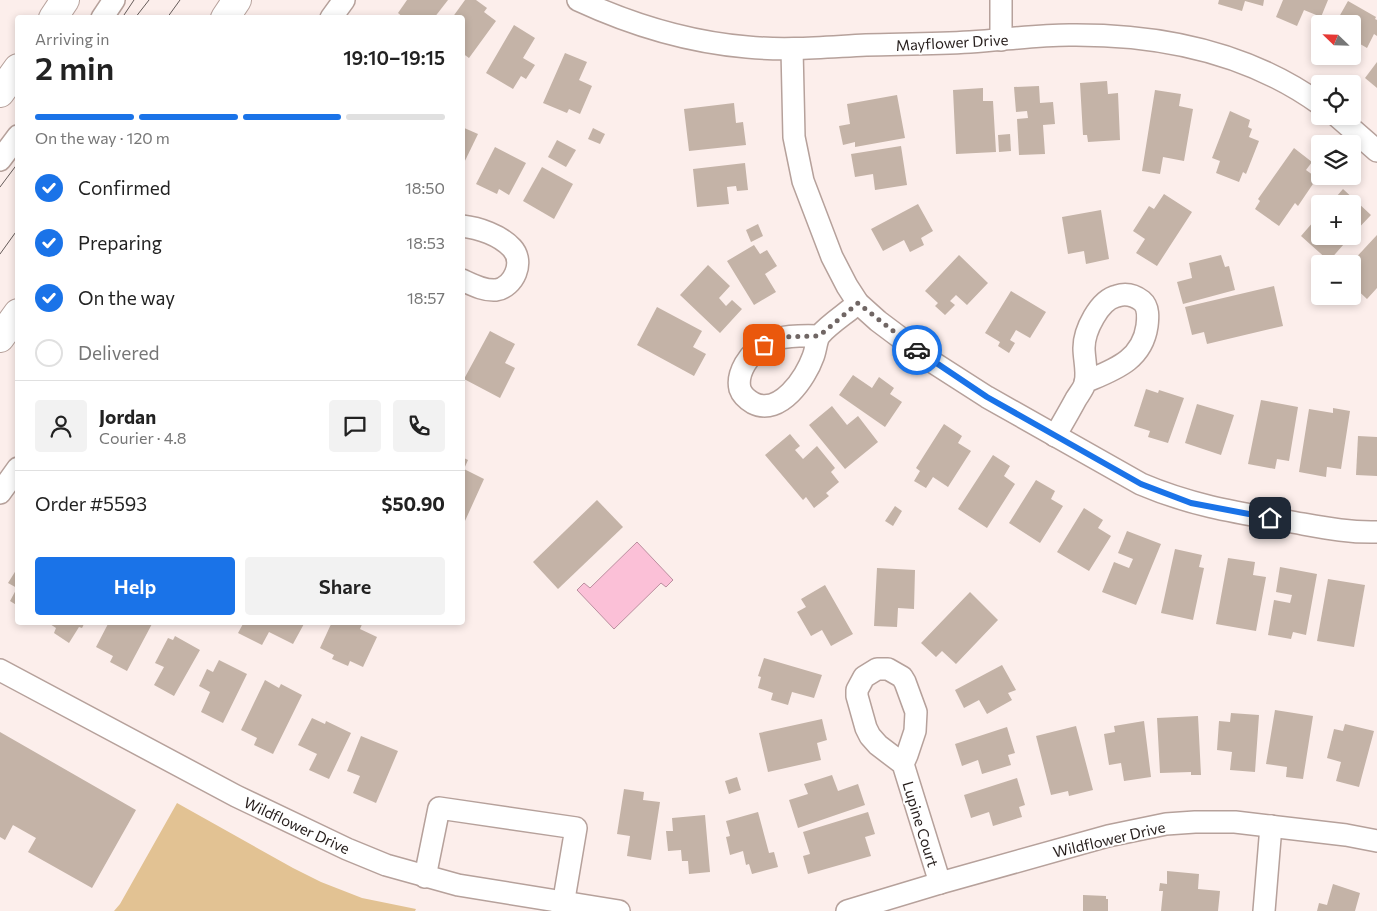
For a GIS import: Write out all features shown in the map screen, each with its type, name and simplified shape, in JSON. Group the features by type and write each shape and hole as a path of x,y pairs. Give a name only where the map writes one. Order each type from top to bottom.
{"highway":[{"path":"55,15 65,0"},
{"path":"227,15 238,0"},
{"path":"0,93 15,72"},
{"path":"0,338 15,317"}],"street":[{"path":"104,15 114,0"},
{"path":"333,15 344,0"},
{"name":"Mayflower Drive","path":"578,0 622,19 703,42 792,50 1069,35 1131,37 1200,48 1238,61 1282,81 1311,99"},
{"path":"1001,0 1001,40"},
{"path":"792,50 794,137 803,181 832,257 846,286 858,303 878,321 934,363 987,397 1141,484 1191,503 1214,509 1339,530 1377,532"},
{"path":"1347,125 1377,151"},
{"path":"5,162 15,142"},
{"path":"465,227 483,231 508,244 513,248 518,265 517,273 500,289 483,289 465,281"},
{"path":"819,336 858,303"},
{"path":"1055,436 1086,382"},
{"path":"0,493 15,472"},
{"name":"Wildflower Drive","path":"0,670 194,775 347,850 386,865 458,885 562,907 619,911"},
{"name":"Lupine Court","path":"903,764 940,883"},
{"path":"425,877 439,808 576,828 562,907"},
{"name":"Wildflower Drive","path":"847,911 1108,836 1166,824 1235,822 1346,835 1377,841"},
{"path":"1264,911 1271,826"}],"shaded area":[{"path":"637,542 673,580 666,587 661,583 614,629 577,590 584,583 590,588"},
{"path":"177,803 321,882 362,898 416,909 415,911 114,911 120,904"}],"building":[{"path":"407,0 448,0 436,15 400,15 398,13"},
{"path":"465,0 476,0 487,8 484,12 496,21 469,58 465,55 465,15 454,15"},
{"path":"1219,0 1264,0 1263,6 1245,1 1242,11 1218,4"},
{"path":"1283,0 1328,0 1322,15 1316,15 1304,10 1297,26 1276,17"},
{"path":"1348,1 1376,17 1377,36 1374,34 1367,48 1361,44 1361,15 1340,15"},
{"path":"514,25 535,38 523,58 535,65 526,79 521,76 513,89 486,73"},
{"path":"565,53 587,62 579,80 592,86 580,114 569,109 567,113 543,103"},
{"path":"1377,62 1377,88 1365,78"},
{"path":"1107,81 1108,94 1118,93 1120,140 1088,142 1087,135 1083,135 1080,83"},
{"path":"1039,86 1040,103 1053,102 1055,124 1043,125 1045,154 1019,155 1017,119 1028,118 1027,111 1016,112 1014,87"},
{"path":"983,88 983,101 993,101 996,152 956,154 953,90"},
{"path":"1155,90 1181,94 1179,106 1193,109 1184,161 1163,157 1160,174 1142,171"},
{"path":"897,95 905,138 855,147 855,142 843,145 839,126 850,124 847,104"},
{"path":"734,103 736,123 743,122 746,145 689,151 684,109"},
{"path":"1230,111 1250,120 1248,127 1252,129 1249,137 1259,141 1246,174 1243,172 1239,182 1216,173 1220,161 1212,158"},
{"path":"465,128 478,134 465,161"},
{"path":"593,128 605,134 600,144 588,139"},
{"path":"1010,134 1011,151 999,152 998,135"},
{"path":"557,140 576,150 566,167 548,157"},
{"path":"901,146 907,185 875,190 873,174 855,177 851,154"},
{"path":"495,147 526,163 509,195 499,189 497,194 476,184"},
{"path":"1294,148 1311,161 1306,170 1311,174 1312,185 1298,206 1295,203 1279,226 1255,209 1260,201 1258,199"},
{"path":"745,163 748,190 737,191 736,186 727,187 729,204 697,207 693,169"},
{"path":"542,167 573,184 554,219 523,201"},
{"path":"1343,189 1349,195 1338,195"},
{"path":"1164,194 1192,212 1157,266 1136,253 1145,239 1133,231 1149,206 1154,209"},
{"path":"918,204 933,231 921,238 924,245 910,252 904,240 883,251 871,229"},
{"path":"1361,206 1371,215 1361,226"},
{"path":"1101,210 1109,259 1086,264 1084,251 1068,254 1062,217"},
{"path":"758,224 763,236 751,242 746,230"},
{"path":"1311,224 1311,245 1301,236"},
{"path":"1377,235 1377,288 1367,299 1361,293 1361,255 1358,255"},
{"path":"754,245 760,254 767,250 777,266 765,274 776,292 754,305 727,261"},
{"path":"1311,245 1343,245 1334,255 1322,255"},
{"path":"959,255 988,283 967,305 956,295 950,301 955,305 945,315 935,306 938,303 925,291"},
{"path":"1221,255 1225,267 1229,266 1235,290 1183,304 1177,282 1192,278 1189,263"},
{"path":"708,265 730,286 719,298 726,306 732,300 742,309 720,333 680,295"},
{"path":"1274,286 1283,326 1207,344 1204,332 1192,335 1185,307"},
{"path":"1011,291 1046,312 1030,338 1016,330 1010,340 1015,343 1009,353 998,346 1000,342 985,333"},
{"path":"657,307 702,331 693,347 706,354 694,376 637,345"},
{"path":"490,331 515,344 505,363 515,368 500,398 465,380"},
{"path":"853,375 872,388 879,377 894,388 890,394 902,402 885,427 839,395"},
{"path":"1146,389 1158,393 1159,390 1184,398 1168,443 1148,437 1150,431 1134,426"},
{"path":"1261,400 1298,407 1289,461 1277,459 1275,469 1248,464"},
{"path":"1197,404 1234,415 1221,455 1185,443"},
{"path":"832,406 847,425 858,416 878,442 845,469 809,425"},
{"path":"1333,408 1350,411 1341,469 1327,467 1326,477 1299,472 1309,409 1333,413"},
{"path":"944,424 962,436 958,443 971,451 948,487 933,477 926,488 914,481 920,471 916,468"},
{"path":"790,434 800,446 795,450 803,459 817,446 835,468 831,472 839,482 826,493 829,496 814,508 806,497 803,500 765,455"},
{"path":"1358,436 1377,437 1377,476 1356,475"},
{"path":"993,455 1010,466 1004,476 1015,484 987,528 958,509"},
{"path":"465,470 484,479 465,521"},
{"path":"1036,480 1055,491 1051,499 1063,506 1040,543 1009,523"},
{"path":"597,500 623,527 558,589 533,562"},
{"path":"895,506 902,511 893,526 885,521"},
{"path":"1084,508 1103,520 1098,528 1111,536 1089,571 1057,552"},
{"path":"1127,531 1161,544 1136,605 1102,592 1114,562 1129,568 1133,559 1118,553"},
{"path":"1175,549 1202,555 1199,567 1204,568 1193,620 1161,613"},
{"path":"1228,558 1255,562 1253,575 1266,577 1256,631 1216,624"},
{"path":"1280,567 1317,574 1306,635 1293,632 1291,639 1268,635 1274,600 1290,603 1292,595 1276,592"},
{"path":"877,568 915,570 914,609 898,608 897,627 874,626"},
{"path":"15,572 15,587 8,583"},
{"path":"1328,579 1365,585 1354,647 1317,641"},
{"path":"825,585 853,634 831,646 822,630 811,636 797,612 806,607 801,599"},
{"path":"15,592 15,604 10,601"},
{"path":"970,592 998,620 956,664 942,651 936,657 921,643"},
{"path":"52,625 84,625 82,628 79,627 69,643 54,633 56,628"},
{"path":"107,625 151,625 127,671 110,662 113,656 96,647"},
{"path":"242,625 303,625 293,644 269,632 262,645 238,633"},
{"path":"331,625 362,625 360,629 377,637 363,667 350,661 348,666 332,659 334,655 320,648"},
{"path":"175,636 200,650 174,696 154,685 164,667 155,663 168,638 173,640"},
{"path":"764,658 822,675 814,698 792,692 788,705 771,700 773,693 758,688 761,677 758,676"},
{"path":"219,660 247,674 223,723 201,712 210,692 199,686 207,669 213,672"},
{"path":"1002,665 1016,690 1008,693 1012,700 987,714 979,700 964,708 955,690"},
{"path":"265,680 279,688 281,684 302,695 273,754 254,745 257,738 241,730"},
{"path":"1275,710 1313,716 1303,779 1286,777 1287,767 1266,764"},
{"path":"1231,713 1259,715 1255,772 1230,770 1232,752 1217,750 1219,721 1230,722"},
{"path":"1198,716 1201,775 1191,775 1191,772 1160,773 1157,718"},
{"path":"312,718 325,724 326,721 351,733 329,779 309,770 317,754 298,745"},
{"path":"822,719 827,740 817,743 821,760 768,772 759,733"},
{"path":"1144,721 1151,777 1124,781 1121,763 1109,765 1104,734 1115,732 1114,726"},
{"path":"1345,724 1374,731 1359,787 1336,781 1341,762 1327,758 1334,729 1343,731"},
{"path":"1076,726 1093,790 1069,796 1068,791 1051,795 1036,736"},
{"path":"1007,727 1015,753 1008,755 1011,765 982,774 978,760 962,766 955,744"},
{"path":"0,732 136,810 92,888 28,852 36,838 13,825 5,840 0,837"},
{"path":"361,736 398,751 376,803 353,793 360,776 347,771"},
{"path":"832,775 838,791 858,784 865,805 798,828 789,800 808,794 804,784"},
{"path":"737,777 741,790 729,794 725,781"},
{"path":"1017,778 1025,805 1019,807 1022,817 993,826 989,812 971,818 964,795"},
{"path":"624,789 644,792 643,800 660,802 651,860 627,856 630,836 617,834"},
{"path":"758,812 769,853 774,852 778,867 752,874 749,864 746,865 743,851 730,855 726,837 730,836 726,821"},
{"path":"868,812 875,834 865,837 871,856 808,874 803,856 810,854 803,832"},
{"path":"705,815 710,872 689,874 688,861 682,861 681,850 668,851 666,831 673,831 672,818"},
{"path":"1167,871 1199,874 1198,889 1220,891 1218,911 1161,911 1163,891 1159,891 1160,883 1167,884"},
{"path":"1333,884 1360,893 1355,911 1317,911 1319,903 1327,905"},
{"path":"1083,895 1106,896 1106,899 1108,899 1108,911 1083,911"}],"tram line":[{"path":"124,15 134,0"},
{"path":"137,15 149,0"},
{"path":"169,15 180,0"},
{"path":"0,187 15,167"},
{"path":"0,254 15,233"}],"way so far":[{"path":"764,345 772,339 782,337 819,336 858,303 878,321 917,350"}],"route":[{"path":"917,350 987,397 1141,484 1191,503 1214,509 1270,518"}]}
